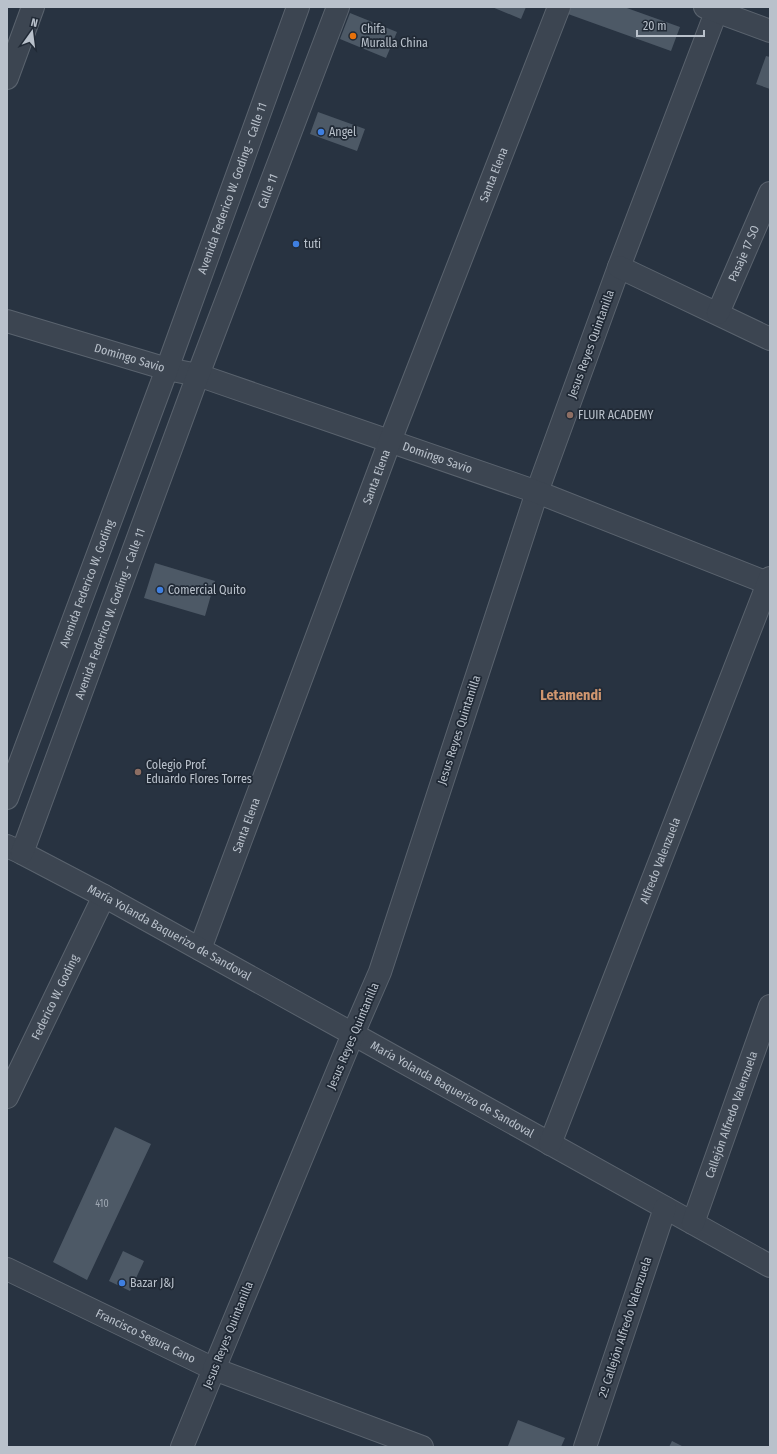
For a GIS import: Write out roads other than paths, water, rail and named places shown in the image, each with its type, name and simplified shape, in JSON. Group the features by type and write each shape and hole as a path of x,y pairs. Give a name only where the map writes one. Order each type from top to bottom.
{"street":[{"path":"7,78 34,7"},
{"name":"Avenida Federico W. Goding - Calle 11","path":"167,369 298,7"},
{"name":"Calle 11","path":"198,375 338,7"},
{"name":"Santa Elena","path":"200,949 390,441 559,7"},
{"path":"713,8 770,31"},
{"name":"Jesus Reyes Quintanilla","path":"182,1447 380,972 537,492 713,8"},
{"name":"Pasaje 17 SO","path":"718,313 770,193"},
{"path":"620,267 770,339"},
{"name":"Domingo Savio","path":"7,321 167,369 198,375 537,492 769,582"},
{"name":"Avenida Federico W. Goding","path":"7,798 167,369"},
{"name":"Avenida Federico W. Goding - Calle 11","path":"14,849 198,375"},
{"name":"Alfredo Valenzuela","path":"550,1144 769,582"},
{"name":"María Yolanda Baquerizo de Sandoval","path":"14,849 104,896 770,1266"},
{"name":"Federico W. Goding","path":"7,1097 104,896"},
{"name":"Callejón Alfredo Valenzuela","path":"693,1224 770,1006"},
{"name":"2º Callejón Alfredo Valenzuela","path":"585,1447 665,1208"},
{"name":"Francisco Segura Cano","path":"7,1269 214,1368 422,1447"}],"place":[{"name":"Chifa Muralla China","path":"353,36"},
{"name":"Angel","path":"321,132"},
{"name":"tuti","path":"296,244"},
{"name":"FLUIR ACADEMY","path":"570,415"},
{"name":"Comercial Quito","path":"160,590"},
{"name":"Colegio Prof. Eduardo Flores Torres","path":"138,772"},
{"name":"Bazar J&J","path":"122,1283"}],"district":[{"name":"Letamendi","path":"571,695"}]}
